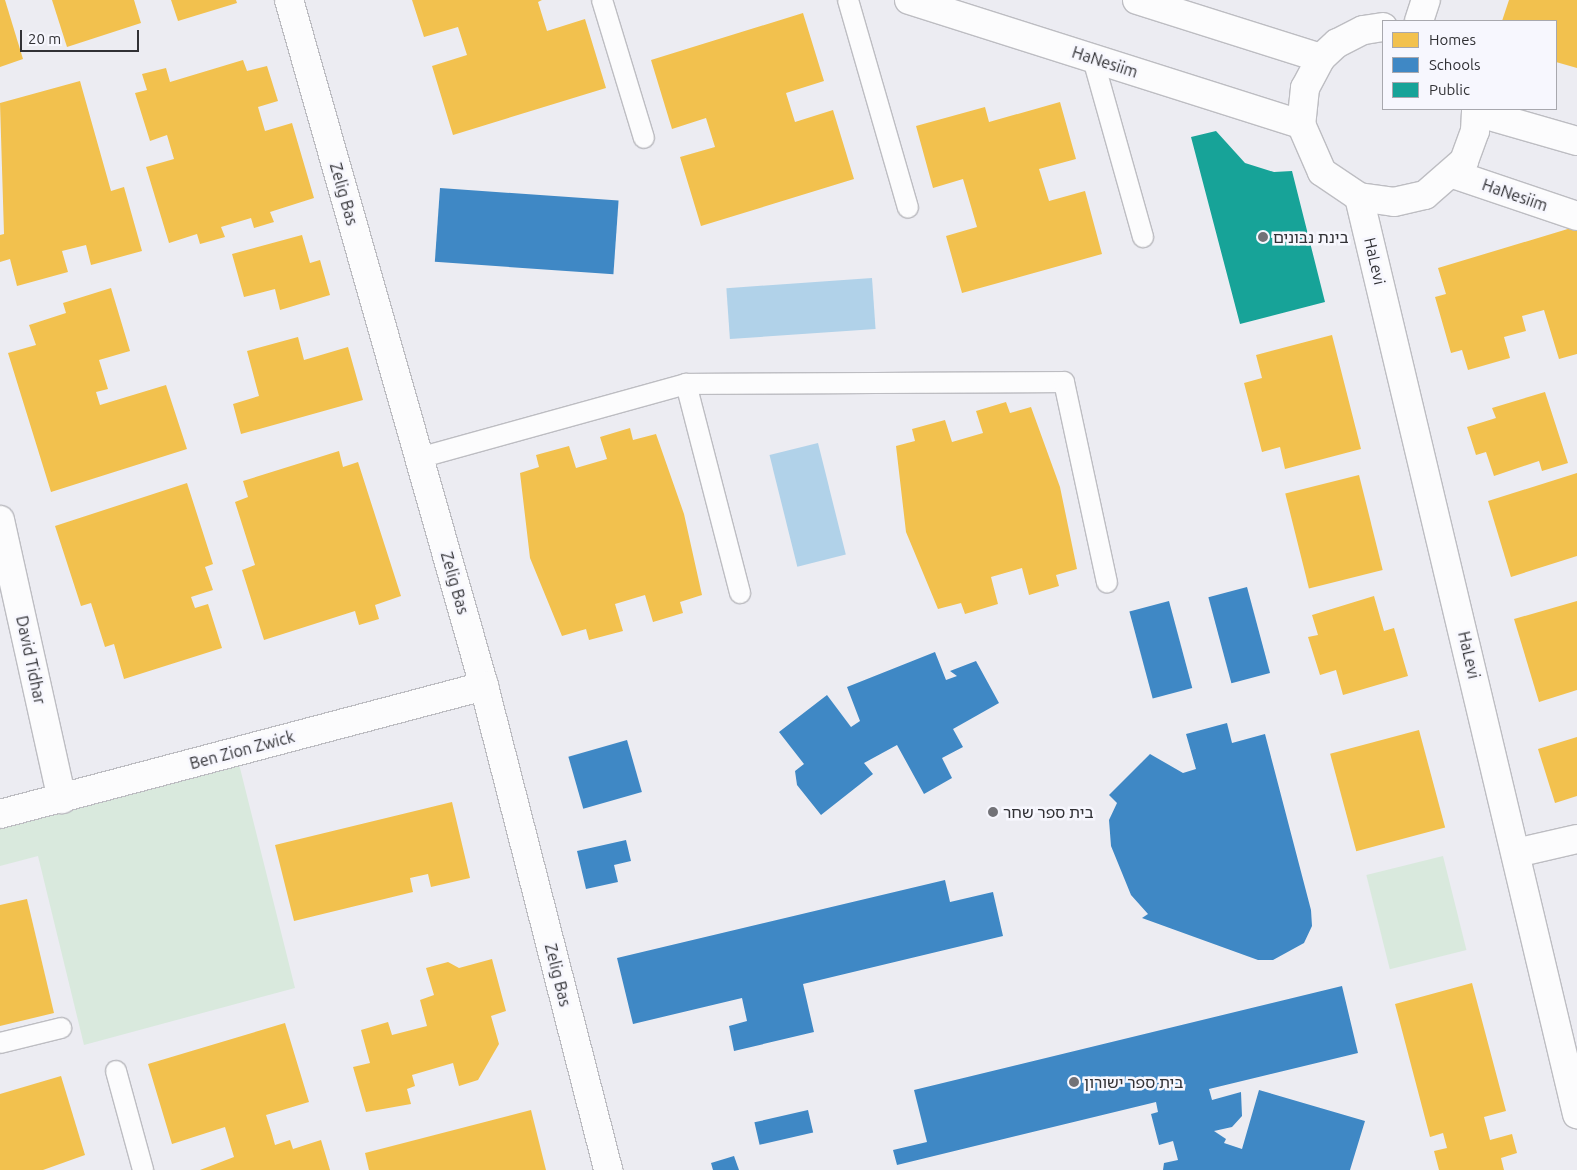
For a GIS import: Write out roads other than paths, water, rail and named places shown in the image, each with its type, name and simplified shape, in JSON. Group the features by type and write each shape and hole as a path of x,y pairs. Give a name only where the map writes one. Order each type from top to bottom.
{"street":[{"name":"Zelig Bas","path":"289,0 484,686 608,1170"},
{"name":"HaNesiim","path":"908,0 1301,124"},
{"path":"1137,0 1321,58"},
{"path":"1419,20 1426,0"},
{"path":"1382,27 1348,36 1321,58 1305,88 1301,124 1322,172 1359,198 1402,200 1425,194 1453,174 1470,150 1476,110 1577,141"},
{"name":"HaNesiim","path":"1453,174 1577,216"},
{"name":"HaLevi","path":"1359,198 1577,1114"},
{"name":"David Tidhar","path":"0,520 62,799"},
{"name":"Ben Zion Zwick","path":"0,814 484,686"},
{"path":"1516,853 1577,838"}],"lane":[{"path":"602,0 644,138"},
{"path":"848,0 908,208"},
{"path":"1094,58 1143,237"},
{"path":"419,458 686,384 1064,382 1107,582"},
{"path":"686,384 740,593"},
{"path":"0,1043 61,1028"},
{"path":"116,1071 143,1170"}],"water":[{"path":"872,278 876,329 730,339 726,288"},
{"path":"818,443 846,555 797,567 769,455"}],"place":[{"name":"בינת נבונים","path":"1263,237"},
{"name":"בית ספר שחר","path":"993,812"},
{"name":"בית ספר ישורון","path":"1074,1082"}]}
